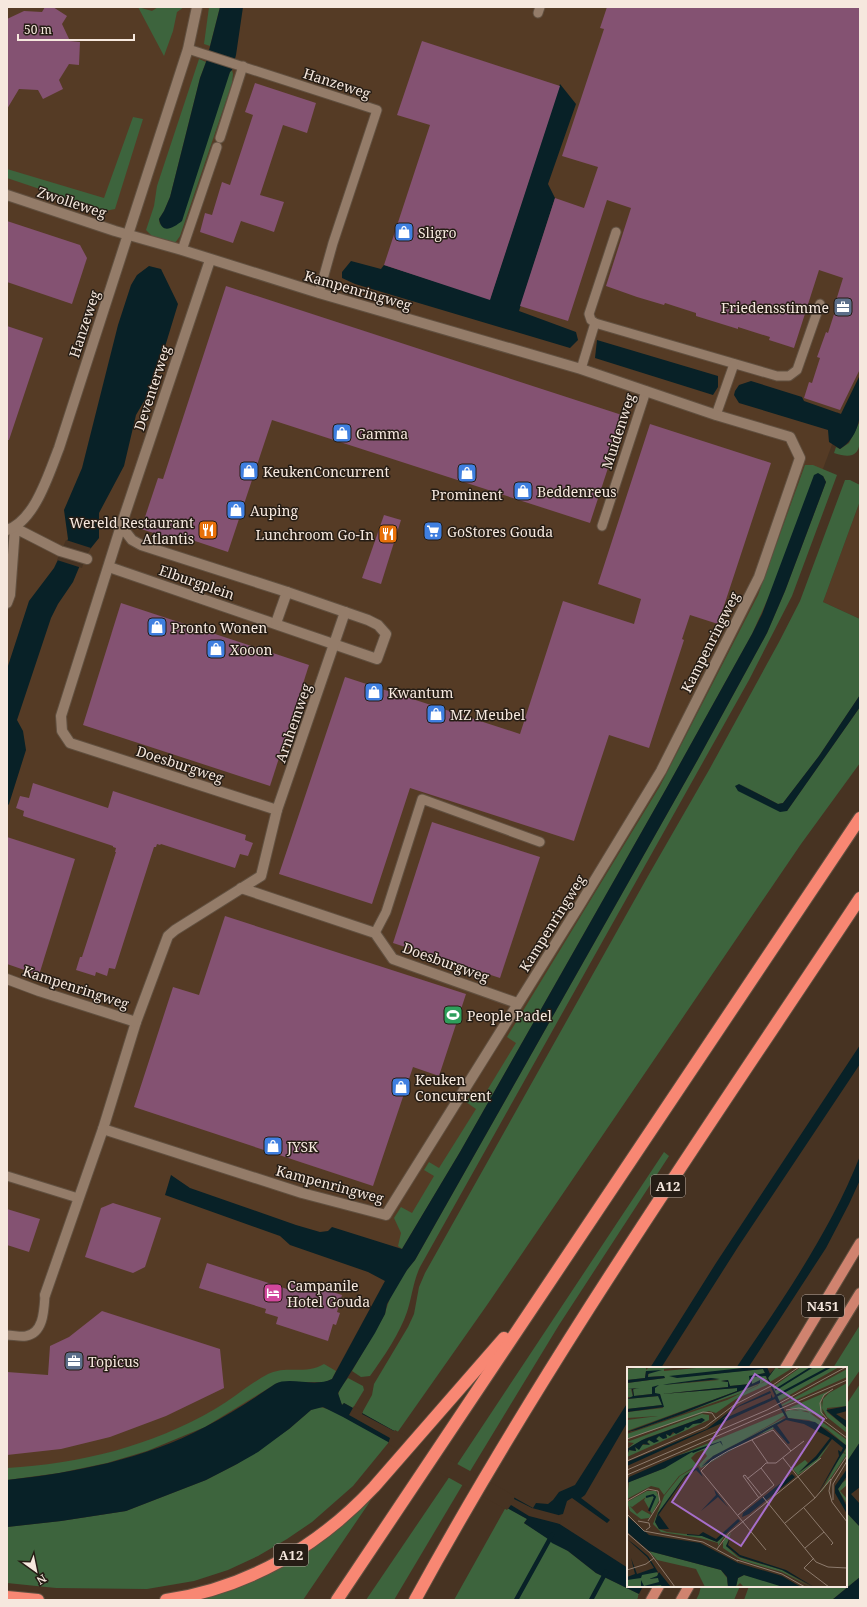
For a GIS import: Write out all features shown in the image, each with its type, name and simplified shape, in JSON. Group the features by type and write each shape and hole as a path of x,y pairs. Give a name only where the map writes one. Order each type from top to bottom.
{"highway":[{"name":"A12","path":"337,1600 860,818"},
{"name":"A12","path":"415,1600 484,1479 555,1362 635,1236 860,898"},
{"name":"A12","path":"166,1600 204,1593 254,1575 301,1550 324,1533 353,1509 537,1301"},
{"path":"7,1597 38,1600"}],"main road":[{"name":"N451","path":"786,1367 860,1243"},
{"name":"N451","path":"815,1367 860,1293"},
{"path":"651,1600 658,1587"},
{"path":"682,1600 688,1587"}],"street":[{"name":"Hanzeweg","path":"11,529 28,514 43,489 59,448 188,49 197,7"},
{"name":"Zwolleweg","path":"7,195 128,234"},
{"name":"Kampenringweg","path":"103,1129 302,1193 386,1214 583,900 661,771 759,577 800,458 790,437 716,415 581,369 318,293 128,234"},
{"name":"Deventerweg","path":"121,526 210,260"},
{"name":"Doesburgweg","path":"121,526 61,716 62,731 70,743 277,810"},
{"name":"Elburgplein","path":"109,567 377,658 386,634 378,625 345,612 141,545 132,540 121,526"},
{"path":"7,603 10,595 11,529 60,551 87,559"},
{"path":"276,623 287,592"},
{"path":"335,644 345,612"},
{"name":"Arnhemweg","path":"277,810 335,644"},
{"path":"241,888 261,876 277,810"},
{"name":"Kampenringweg","path":"45,1296 103,1129 136,1022 168,936 241,888"},
{"path":"241,888 374,933"},
{"name":"Doesburgweg","path":"374,933 393,959 518,1003"},
{"name":"Kampenringweg","path":"7,979 39,991 136,1022"}],"lane":[{"name":"Hanzeweg","path":"188,49 377,110 318,293"},
{"path":"182,250 218,142 240,66"},
{"path":"616,232 589,314 591,320 595,323 777,376 789,376 797,370 820,304"},
{"path":"581,369 595,323"},
{"path":"716,415 734,364"},
{"name":"Muidenweg","path":"602,526 646,391"},
{"path":"374,933 386,912 422,799 540,842"},
{"path":"7,1176 78,1198"},
{"name":"Kampenringweg","path":"7,1335 27,1336 36,1331 41,1324 45,1296"}],"shaded area":[{"path":"7,7 860,7 860,375 841,414 837,412 836,434 782,578 385,1281 332,1379 260,1395 205,1427 7,1480"},
{"path":"860,501 860,619 823,602"}],"green space":[{"path":"138,7 152,11 158,7 184,7 177,12 173,31 164,56"},
{"path":"209,7 220,7 210,46 204,44"},
{"path":"199,59 206,62 200,78 170,197 159,219 160,225 232,70 232,83 180,236 175,243 172,243 152,236 146,230 154,206 157,186"},
{"path":"133,117 143,119 115,209 105,211 7,178 7,169 104,198"},
{"path":"860,421 860,443 855,453 851,455 844,455 834,453 836,447 840,449 849,443"},
{"path":"805,465 813,465 837,475 792,596 749,680 420,1267 407,1312 396,1337 370,1376 361,1377 352,1371 385,1314 397,1286 405,1272 415,1260 697,761 767,633 785,591 826,482 823,476 752,634 460,1152 402,1249 398,1246 401,1233 394,1218 401,1207 412,1213 434,1176 424,1170 429,1162 439,1168 476,1109 466,1102 470,1096 480,1102 516,1043 507,1037 660,786 758,595"},
{"path":"845,480 850,480 860,485 860,501 823,602 860,619 860,695 819,756 783,803 778,804 740,784 787,811 860,707 860,763 801,844 487,1305 397,1433 362,1413 372,1395 374,1384 408,1327 414,1314 419,1287 425,1273 709,770 779,642 800,601"},
{"path":"664,1152 669,1156 559,1325 469,1473 456,1466"},
{"path":"860,1325 860,1370 847,1389 847,1367 834,1367"},
{"path":"324,1364 336,1371 332,1379 325,1382 277,1383 205,1427 147,1451 107,1463 59,1473 7,1480 7,1468 34,1466 88,1457 140,1443 191,1422 228,1401 254,1382 268,1374 282,1370 310,1369"},
{"path":"348,1378 363,1386 364,1390 353,1408 344,1403 342,1405 338,1395 340,1388"},
{"path":"860,1384 860,1442 847,1462 847,1404"},
{"path":"319,1407 343,1416 389,1442 353,1486 312,1522 258,1556 228,1570 194,1581 147,1589 56,1588 7,1583 7,1527 61,1521 126,1511 206,1480 237,1464 289,1429 311,1410"},
{"path":"450,1476 463,1484 394,1600 366,1600"},
{"path":"371,1500 303,1600 196,1600 247,1583 291,1562 331,1535"},
{"path":"506,1507 527,1519 524,1523 568,1551 596,1573 639,1594 637,1600 454,1600"},
{"path":"847,1513 860,1527 860,1577 832,1600 744,1600 749,1587 847,1587"},
{"path":"701,1587 740,1587 734,1600 696,1600"}],"water":[{"path":"220,7 243,7 236,55 182,221 172,228 165,229 160,224 159,219 170,197 200,78 206,62"},
{"path":"560,84 576,104 548,184 555,198 519,311 576,332 578,340 570,348 355,284 342,278 342,272 351,261 381,269 384,265 490,299"},
{"path":"149,266 161,269 178,304 153,386 136,415 124,466 99,513 99,538 83,558 73,582 58,604 51,618 17,720 23,731 26,750 9,804 7,806 7,669 29,601 54,568 68,539 64,510 82,468 118,325 131,285 137,275"},
{"path":"597,340 718,376 718,387 713,395 595,358"},
{"path":"860,375 861,406 858,425 848,442 840,449 829,442 828,430 739,403 734,395 739,385 751,381 802,397 804,401 841,414"},
{"path":"818,473 823,476 826,482 785,591 767,633 697,761 415,1260 407,1270 387,1304 385,1314 375,1333 338,1393 342,1405 344,1403 533,1508 536,1503 548,1504 559,1492 575,1485 627,1404 627,1423 585,1495 581,1498 610,1520 607,1523 572,1498 567,1501 563,1514 559,1515 558,1523 627,1567 627,1587 655,1587 639,1594 596,1573 568,1551 552,1543 524,1523 527,1519 323,1407 311,1410 289,1429 258,1452 237,1464 206,1480 126,1511 61,1521 7,1527 7,1480 83,1469 134,1456 158,1448 205,1427 240,1407 275,1384 288,1381 318,1382 332,1379 385,1281 368,1272 290,1245 280,1236 165,1195 171,1175 190,1188 296,1225 320,1232 328,1231 332,1227 402,1249 460,1152 752,634 762,614 814,475"},
{"path":"860,695 860,707 787,811 780,812 738,791 735,786 739,784 778,804 783,803 819,756"},
{"path":"860,1045 860,1064 738,1247 662,1367 651,1367 716,1263"},
{"path":"860,1156 860,1180 826,1248 749,1367 737,1367 788,1292 820,1239 848,1184"},
{"path":"860,1442 860,1487 851,1494 860,1504 860,1527 847,1513 847,1462"},
{"path":"860,1577 860,1600 832,1600"}],"pier":[{"path":"66,540 91,548 85,558 82,568 57,560"},
{"path":"354,1406 363,1411 362,1414 394,1431 395,1430 515,1496 514,1499 532,1508 562,1516 560,1524 529,1516 511,1505 507,1510 388,1444 390,1438 349,1415"},
{"path":"642,1587 662,1587 682,1600 645,1600 638,1596"}],"building":[{"path":"45,7 53,7 67,16 62,24 70,41 80,42 79,65 69,64 59,80 63,89 43,99 38,90 19,89 7,109 7,19 24,11 42,12"},
{"path":"607,7 860,7 860,369 840,410 804,398 809,382 812,383 820,358 817,357 826,332 828,333 843,278 819,270 794,348 769,340 770,337 696,316 696,313 665,303 664,305 637,297 606,286 631,208 607,200 568,321 520,306 555,198 584,208 598,167 562,156 604,29 600,28"},
{"path":"422,41 560,86 490,300 384,265 430,125 397,115"},
{"path":"255,83 316,103 307,133 283,125 260,195 284,202 274,232 241,221 233,243 200,232 205,213 212,215 222,182 230,185 253,115 245,112"},
{"path":"7,221 80,245 87,258 72,304 7,282"},
{"path":"226,286 625,416 590,523 272,420 228,552 180,536 179,541 141,529 158,478 163,479"},
{"path":"7,326 43,338 9,440 7,440"},
{"path":"650,424 771,463 718,624 690,615 682,639 684,640 649,748 609,735 574,841 410,788 372,904 279,874 345,677 520,734 563,601 634,624 641,599 598,584"},
{"path":"384,515 401,520 381,584 362,578"},
{"path":"121,603 309,665 270,786 83,725"},
{"path":"33,783 108,808 113,791 246,835 245,840 253,843 248,856 240,854 235,868 157,844 156,847 154,847 115,969 109,968 107,976 96,972 95,976 76,970 80,957 82,957 116,848 23,816 24,811 16,808 20,796 29,798"},
{"path":"432,822 540,857 500,978 393,943"},
{"path":"7,837 75,859 39,975 7,964"},
{"path":"225,916 466,994 439,1076 413,1067 373,1186 134,1107 173,987 199,995"},
{"path":"113,1203 161,1218 145,1267 133,1273 85,1257 101,1208"},
{"path":"7,1209 40,1219 29,1252 7,1245"},
{"name":"Campanile Hotel Gouda","path":"207,1263 287,1289 290,1281 304,1286 305,1283 342,1295 337,1312 340,1313 336,1325 333,1324 328,1341 276,1324 278,1317 265,1313 266,1309 199,1288"},
{"path":"102,1311 220,1349 224,1388 166,1416 110,1437 61,1449 7,1455 7,1372 48,1375 50,1346 69,1337"}],"waterway":[{"path":"516,1600 552,1535"},
{"path":"591,1600 606,1572"}],"place":[{"name":"Sligro","path":"404,232"},
{"name":"Friedensstimme","path":"843,307"},
{"name":"Gamma","path":"342,433"},
{"name":"KeukenConcurrent","path":"249,471"},
{"name":"Prominent","path":"467,473"},
{"name":"Beddenreus","path":"523,491"},
{"name":"Auping","path":"236,510"},
{"name":"Wereld Restaurant Atlantis","path":"208,530"},
{"name":"GoStores Gouda","path":"433,531"},
{"name":"Lunchroom Go-In","path":"388,534"},
{"name":"Pronto Wonen","path":"157,627"},
{"name":"Xooon","path":"216,649"},
{"name":"Kwantum","path":"374,692"},
{"name":"MZ Meubel","path":"436,714"},
{"name":"People Padel","path":"453,1015"},
{"name":"Keuken Concurrent","path":"401,1087"},
{"name":"JYSK","path":"273,1146"},
{"name":"Campanile Hotel Gouda","path":"273,1293"},
{"name":"Topicus","path":"74,1361"}]}
